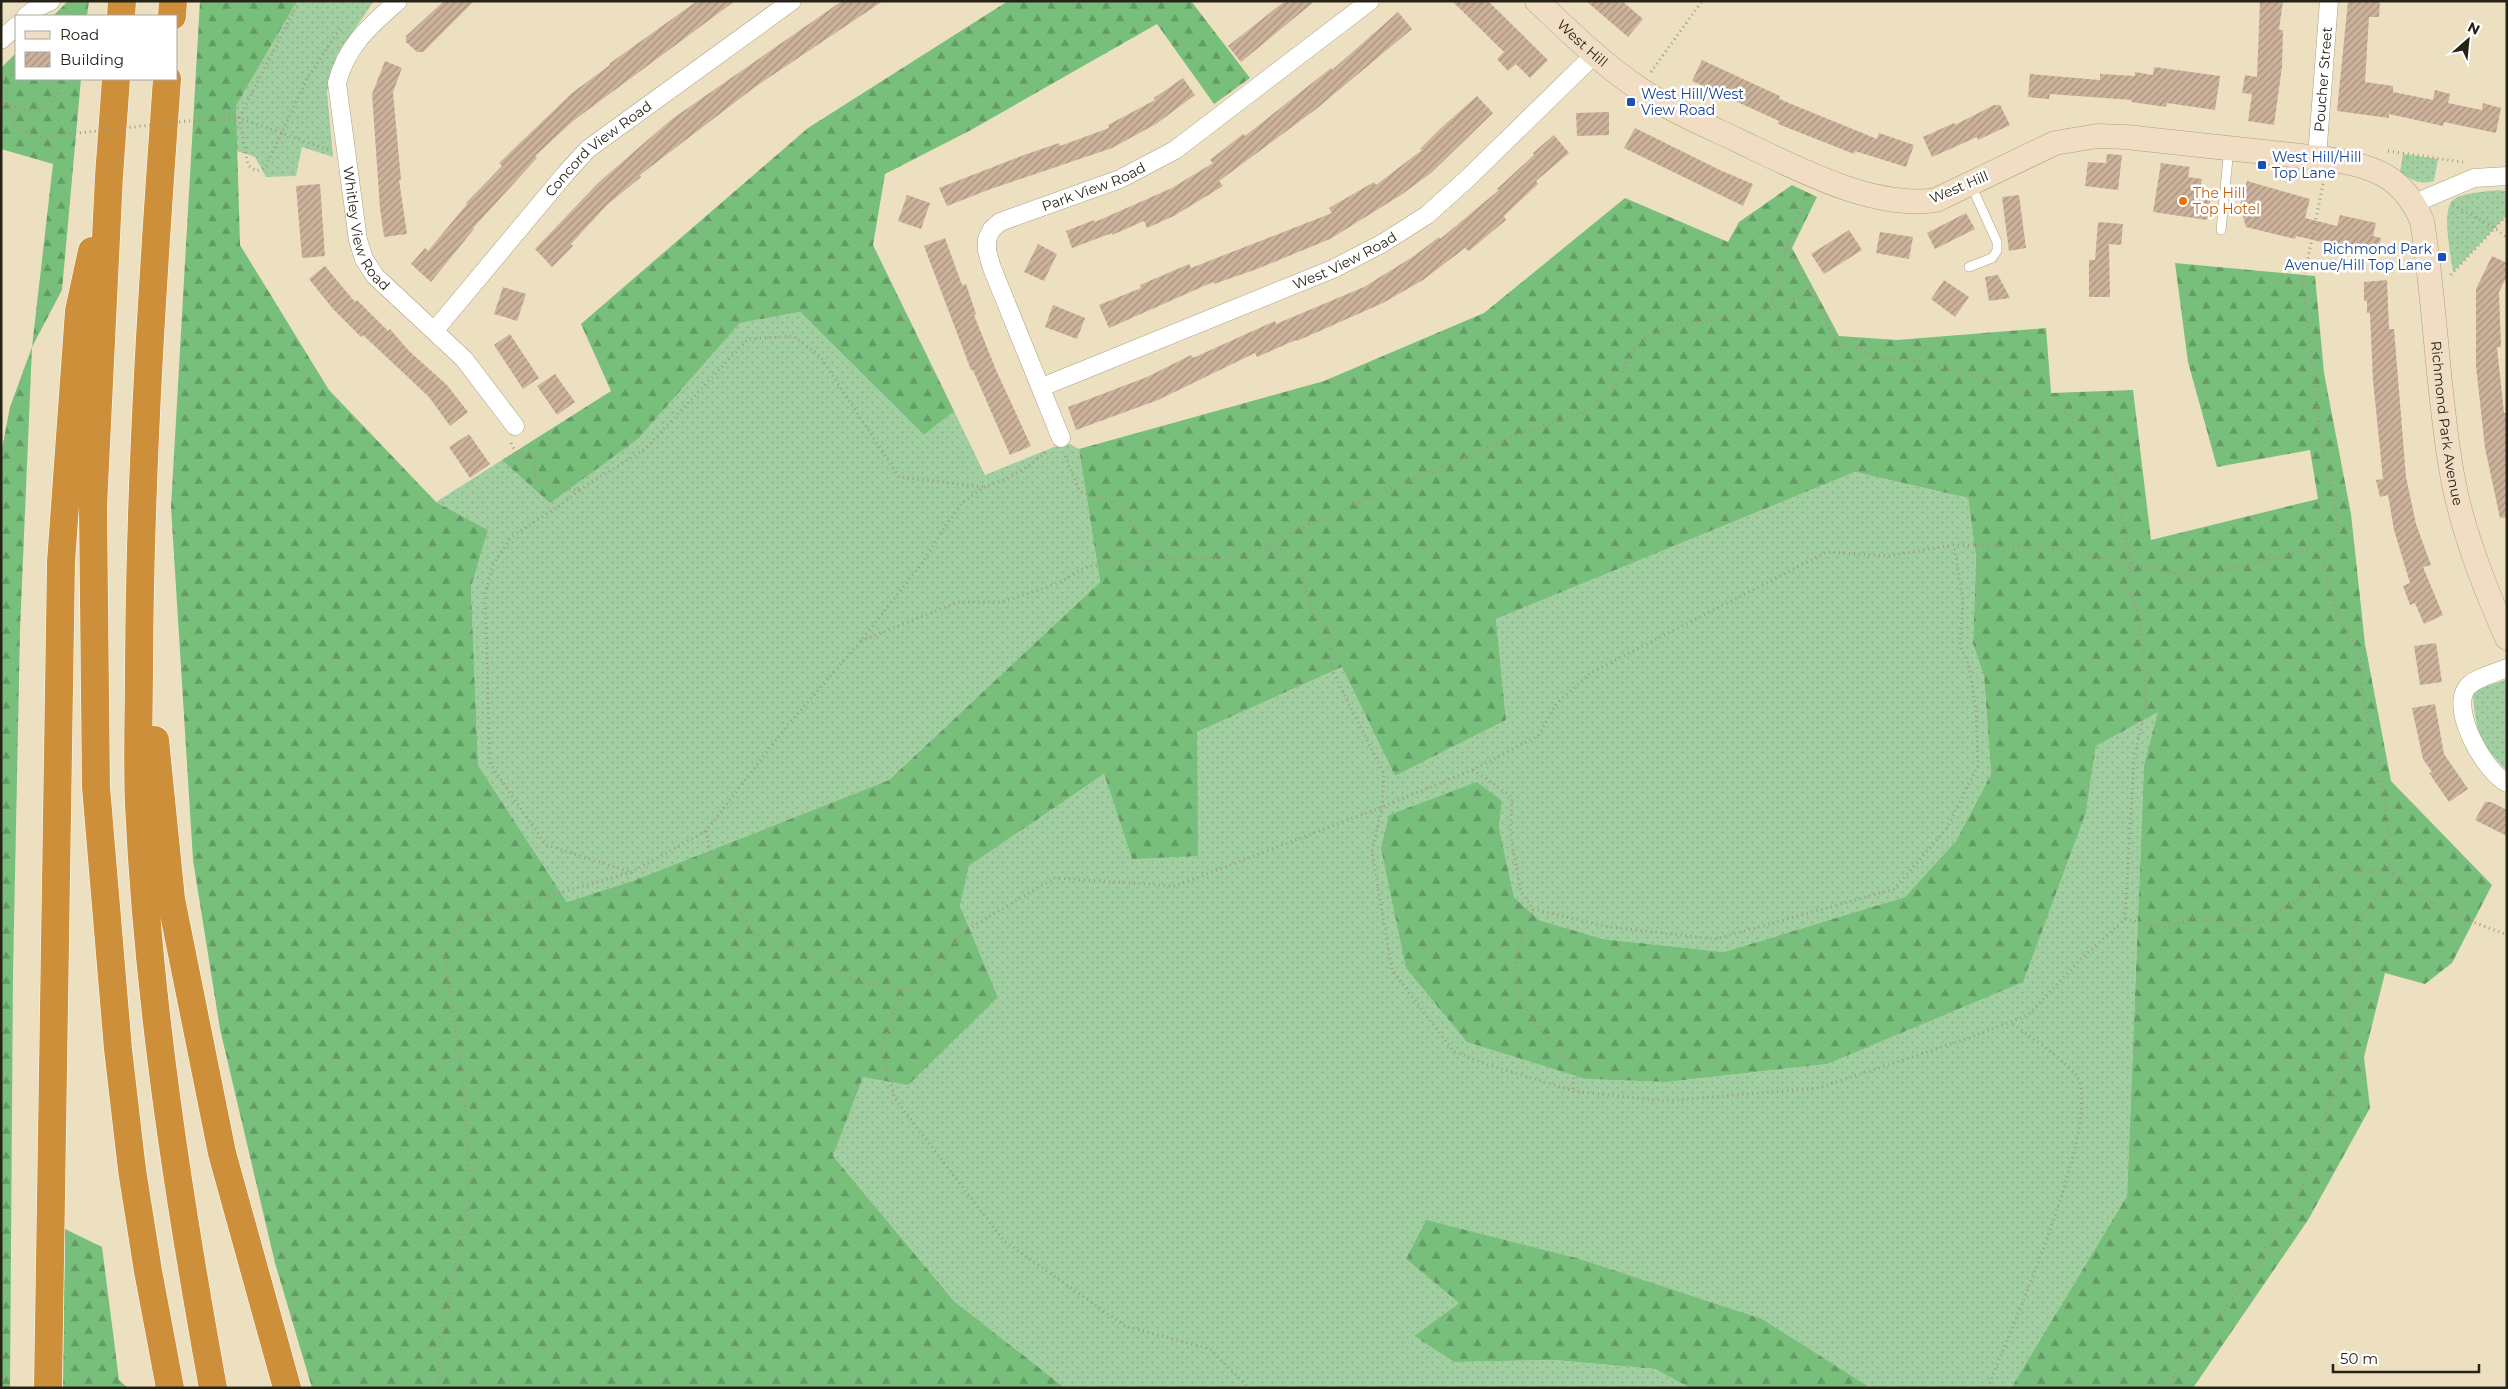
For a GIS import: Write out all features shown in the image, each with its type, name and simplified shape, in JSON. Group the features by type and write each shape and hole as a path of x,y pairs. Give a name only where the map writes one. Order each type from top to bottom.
{"highway":[{"path":"120,15 122,1"},
{"path":"172,15 173,1"},
{"path":"116,80 109,176 93,507 96,787 118,1049 132,1170 148,1271 170,1388"},
{"path":"167,80 149,345 140,546 139,802 148,942 166,1105 191,1266 213,1388"},
{"path":"48,1388 61,562 79,312 109,176"},
{"path":"140,546 151,701 171,899 222,1153 287,1388"}],"street":[{"path":"27,15 51,1"},
{"name":"Whitley View Road","path":"398,1 354,45 342,64 337,83 358,240 364,258 375,276 464,359 515,426"},
{"name":"Concord View Road","path":"435,330 566,173 588,150 792,1"},
{"name":"Park View Road","path":"1061,438 1042,387 992,268 987,239 992,229 1013,216 1120,179 1168,154 1370,1"},
{"name":"West Hill","path":"1537,1 1596,54 1663,105 1814,176 1854,190 1922,202 1936,200 2055,143 2097,136 2126,137 2358,163 2373,168 2424,199"},
{"name":"Poucher Street","path":"2322,158 2329,1"},
{"path":"1,40 15,27"},
{"name":"West View Road","path":"1042,387 1333,269 1383,243 1427,215 1467,179 1596,54"},
{"path":"2424,199 2474,178 2507,176"},
{"name":"Richmond Park Avenue","path":"2424,199 2422,221 2450,462 2458,503 2485,588 2507,638"},
{"path":"2507,668 2471,683 2463,695 2464,713 2474,743 2488,767 2507,783"}],"lane":[{"path":"2221,230 2229,148"},
{"path":"1969,267 1992,258 1997,252 1997,242 1970,184"}],"path":[{"path":"299,1 238,118 248,165 256,170 265,168 308,77 336,34 343,28"},
{"path":"1640,89 1702,1"},
{"path":"15,68 5,84 4,98 8,113 16,124 26,132 42,137 234,116 348,157"},
{"path":"1,101 20,109 32,111 44,107 55,100 60,87 60,80"},
{"path":"2358,163 2382,150 2473,164 2474,178"},
{"path":"2322,158 2303,283 2320,435 2338,524 2336,536 2325,555 2324,565 2336,614 2362,658 2362,694 2379,764 2390,838 2386,857 2394,874 2420,897 2507,936"},
{"path":"1767,311 1778,287 1780,267 1798,213 1814,176"},
{"path":"2424,199 2495,228 2507,238"},
{"path":"2432,296 2507,215"},
{"path":"1269,546 1290,562 1302,576 1312,614 1330,632 1332,670 1384,774 1382,807 1372,852 1392,970 1453,1051 1480,1062 1573,1091 1666,1101 1818,1088 2028,1015 2081,959 2125,919 2134,759 2146,704 2140,617 2127,586 2130,564 2114,464 2098,431 2048,403 2004,382 1920,362 1881,358 1835,339 1812,292 1787,248"},
{"path":"860,642 958,602 1002,602 1059,583 1086,567 1109,563 1227,557 1269,546 1281,538 1355,504 1520,434 1578,415 1610,393 1622,375 1631,353 1648,336 1681,324 1767,311 1812,292"},
{"path":"632,872 546,845 490,764 485,594 493,565 511,537 562,504 579,490 645,449 748,339 793,336 820,356 899,477 984,487"},
{"path":"515,426 511,444 518,457 533,453 536,457 534,478 558,490 579,490"},
{"path":"438,1388 440,1337 469,1202 469,1163 463,1079 444,954 449,937 462,924 479,916 632,872 706,831 786,727 860,642 923,562 963,502 984,487 1008,478 1033,463 1061,438 1064,452 1080,492 1116,502 1138,532 1174,560"},
{"path":"706,831 712,861 752,932 796,949 860,983 902,990 921,989 962,933 1054,878 1175,886 1382,807 1472,770 1538,736 1557,703 1592,672 1827,552 1888,556 1954,544 2048,547 2195,577 2308,550 2325,555"},
{"path":"1472,770 1512,797 1510,833 1521,892 1533,909 1608,928 1716,939 1894,889 1946,829 1978,766 1976,710 1969,666 1960,645 1963,602 1954,544"},
{"path":"2125,919 2167,928 2194,917 2245,930 2319,888 2345,869 2394,874"},
{"path":"2170,1388 2175,1375 2260,1262 2272,1235 2293,1214 2350,1042 2353,928 2394,874"},
{"path":"1533,909 1514,963 1519,994 1537,1027 1574,1067 1573,1091"},
{"path":"902,990 881,1048 895,1099 1004,1241 1124,1326 1210,1349 1249,1388"},
{"path":"1988,1388 2064,1193 2082,1113 2078,1078 2048,1050 2010,1022"}],"green space":[{"path":"68,1 89,1 87,15 54,15"},
{"path":"200,1 297,1 236,106 240,245 329,390 436,502 488,530 471,587 478,765 567,902 635,880 889,780 1100,582 1079,449 1324,381 1484,313 1625,198 1728,242 1739,222 1792,185 1817,197 1792,248 1839,336 1897,340 2046,328 2051,393 2133,390 2151,540 2318,499 2310,450 2217,467 2188,362 2175,263 2315,276 2324,373 2351,514 2365,644 2391,781 2492,885 2452,963 2425,984 2385,973 2364,1057 2370,1108 2308,1220 2193,1388 2011,1388 2127,1196 2144,765 2158,712 2096,746 2086,812 2023,982 1827,1064 1667,1082 1586,1079 1467,1042 1406,968 1381,848 1389,815 1477,782 1502,801 1499,827 1514,897 1539,920 1603,939 1724,952 1905,897 1956,841 1991,774 1984,676 1973,644 1976,557 1968,498 1855,472 1496,619 1506,720 1395,776 1342,667 1197,732 1198,856 1132,859 1104,774 969,866 960,906 998,997 908,1085 863,1077 833,1156 954,1301 1065,1388 312,1388 275,1263 220,1029 193,860 171,507"},
{"path":"297,1 374,1 337,55 327,92 333,157 302,147 296,176 266,177 255,157 237,151 236,106"},
{"path":"1008,1 1191,1 1250,78 1214,104 1157,24 971,130 885,174 873,245 954,411 924,435 800,312 740,323 638,439 550,503 502,460 611,391 581,324 808,128"},
{"path":"15,54 15,80 81,80 62,290 32,347 53,164 1,149 1,68"},
{"path":"2403,154 2438,159 2434,181 2416,181 2400,172"},
{"path":"2498,190 2507,191 2507,215 2453,272 2447,223 2449,205 2453,200 2463,195"},
{"path":"800,312 924,435 954,411 985,475 1054,447 1070,444 1079,449 1100,582 889,780 635,880 567,902 478,765 471,587 488,530 436,502 502,460 550,502 638,439 740,323"},
{"path":"32,347 20,630 13,973 10,1388 1,1388 1,454 10,407"},
{"path":"1855,472 1968,498 1976,557 1973,644 1984,676 1991,774 1956,841 1905,897 1724,952 1603,939 1539,920 1514,897 1499,827 1502,801 1389,815 1586,1079 1668,1082 1827,1064 2086,812 2096,746 2159,711 2144,765 2127,1196 2011,1388 1871,1388 1761,1319 1577,1258 1426,1221 1406,1259 1459,1303 1414,1336 1454,1362 1554,1360 1655,1369 1690,1388 1065,1388 954,1301 833,1156 863,1076 998,997 960,906 969,866 1104,774 1132,859 1197,732 1342,667 1395,776 1506,720 1496,619"},
{"path":"2505,680 2507,682 2507,771 2491,753 2481,736 2473,693 2477,689"},
{"path":"1426,1220 1577,1258 1762,1319 1871,1388 1690,1388 1655,1369 1554,1360 1454,1362 1414,1336 1459,1303 1406,1259"},
{"path":"65,1229 102,1247 119,1380 128,1388 63,1388"}],"building":[{"path":"444,1 474,1 423,52 417,52 406,42 406,36"},
{"path":"697,1 735,1 573,121 535,156 537,158 473,228 431,282 411,264 425,248 428,251 466,203 502,166 499,163 572,93"},
{"path":"842,1 883,1 755,87 640,175 641,177 607,205 571,244 573,246 552,267 535,249 599,182 672,119"},
{"path":"1285,1 1315,1 1241,62 1228,46"},
{"path":"1452,1 1488,1 1548,60 1530,78 1516,64 1508,71 1497,59 1504,52"},
{"path":"1586,1 1622,1 1643,19 1628,37"},
{"path":"2260,1 2283,1 2279,30 2283,30 2282,67 2274,125 2248,121 2252,94 2242,93 2245,75 2257,77"},
{"path":"2348,1 2380,1 2379,17 2369,17 2365,82 2393,86 2393,92 2433,100 2435,90 2450,94 2448,103 2482,110 2483,103 2501,108 2496,133 2444,122 2443,126 2389,114 2389,118 2337,111"},
{"path":"1398,12 1412,29 1315,110 1219,181 1223,186 1174,216 1147,228 1144,221 1112,235 1112,233 1072,248 1066,231 1094,220 1095,222 1172,188 1213,163 1210,160 1243,134 1245,136 1331,68 1332,70"},
{"path":"1702,60 1780,96 1779,99 1877,139 1879,133 1914,145 1906,167 1855,151 1854,154 1778,124 1779,121 1692,81"},
{"path":"385,61 402,68 393,92 401,180 399,180 407,234 384,237 380,208 372,94"},
{"path":"2154,67 2220,76 2215,110 2167,103 2166,107 2131,102 2132,100 2050,94 2049,99 2028,97 2030,74 2100,80 2100,74 2135,76 2135,72 2153,75"},
{"path":"1183,78 1195,95 1156,124 1112,148 947,206 939,188 1024,155 1059,143 1060,146 1109,128 1108,125 1155,100 1154,98"},
{"path":"1477,96 1493,113 1431,173 1401,195 1330,239 1257,269 1214,284 1213,282 1109,328 1099,305 1141,288 1140,285 1189,264 1191,268 1332,213 1329,208 1374,182 1376,185 1422,150 1420,149 1441,128"},
{"path":"1994,105 2000,105 2010,125 1978,140 1977,137 1932,157 1923,137 1954,123 1955,125"},
{"path":"1609,112 1609,135 1577,136 1576,113"},
{"path":"1635,128 1722,171 1753,184 1743,206 1624,148"},
{"path":"1554,135 1569,153 1536,181 1538,184 1504,216 1506,220 1469,251 1465,248 1423,280 1383,303 1297,341 1257,357 1255,353 1158,400 1076,430 1068,407 1147,377 1191,355 1193,358 1275,321 1276,324 1364,287 1414,256 1439,237 1440,239 1499,190 1497,189"},
{"path":"2107,154 2122,155 2118,190 2085,186 2088,162 2106,163"},
{"name":"The Hill Top Hotel","path":"2161,163 2190,167 2188,177 2202,179 2200,189 2212,191 2207,220 2153,212"},
{"path":"2247,181 2310,199 2305,218 2337,226 2340,215 2376,223 2373,236 2381,238 2377,255 2296,236 2295,239 2246,227 2240,205"},
{"path":"320,184 325,256 302,258 296,186"},
{"path":"907,195 930,203 921,229 898,221"},
{"path":"2019,195 2026,248 2009,251 2002,197"},
{"path":"1966,213 1975,229 1935,249 1927,233"},
{"path":"2098,222 2123,224 2121,245 2109,244 2110,297 2089,297 2089,260 2095,260"},
{"path":"1849,230 1862,250 1824,274 1811,254"},
{"path":"1880,232 1913,237 1909,259 1876,253"},
{"path":"945,238 962,285 966,284 976,314 974,315 996,370 1031,446 1010,455 973,370 971,370 924,246"},
{"path":"1038,244 1057,254 1044,281 1024,272"},
{"path":"2492,256 2507,263 2507,276 2499,292 2501,347 2497,347 2504,413 2507,413 2507,517 2500,518 2485,448 2476,366 2476,289"},
{"path":"325,266 355,302 357,300 388,331 390,329 409,351 447,385 468,412 450,426 429,397 363,335 361,337 333,309 309,279"},
{"path":"1998,275 2010,298 1989,301 1985,277"},
{"path":"1944,280 1969,297 1955,317 1931,299"},
{"path":"2387,280 2389,329 2394,329 2406,477 2416,524 2431,565 2423,567 2443,615 2424,624 2415,603 2410,605 2403,586 2410,583 2394,530 2388,495 2380,497 2376,480 2383,479 2373,381 2370,313 2367,313 2367,301 2364,301 2364,282"},
{"path":"503,287 526,294 517,321 494,314"},
{"path":"1053,305 1085,318 1077,339 1045,327"},
{"path":"510,334 539,378 523,389 494,345"},
{"path":"555,374 575,402 557,415 537,386"},
{"path":"469,434 490,464 470,478 449,447"},
{"path":"2436,643 2442,682 2420,685 2414,646"},
{"path":"2435,704 2444,754 2468,789 2449,802 2429,773 2432,772 2423,759 2412,708"},
{"path":"2485,802 2491,802 2507,810 2507,836 2475,820"}],"place":[{"name":"West Hill/West View Road","path":"1631,102"},
{"name":"West Hill/Hill Top Lane","path":"2262,165"},
{"name":"The Hill Top Hotel","path":"2183,201"},
{"name":"Richmond Park Avenue/Hill Top Lane","path":"2442,257"}]}
